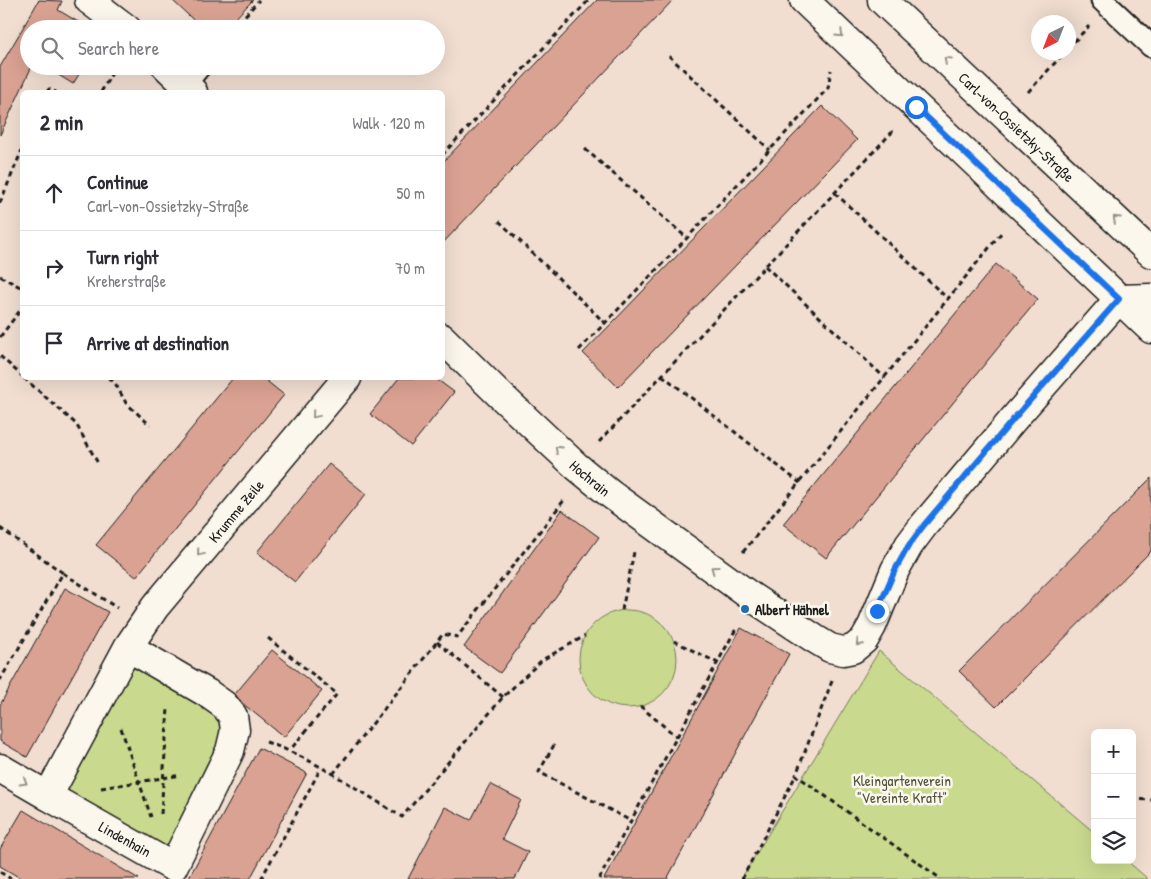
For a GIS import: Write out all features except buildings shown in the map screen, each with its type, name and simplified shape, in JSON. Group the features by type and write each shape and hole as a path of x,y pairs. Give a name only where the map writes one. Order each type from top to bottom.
{"street":[{"path":"89,0 115,20"},
{"path":"804,0 1151,329"},
{"name":"Carl-von-Ossietzky-Straße","path":"882,0 1151,253"},
{"path":"843,651 853,650 864,640 872,626 895,570 909,545 1017,415 1119,299 1151,298"},
{"name":"Hochrain","path":"445,341 498,394 581,470 753,598 814,639 830,648 843,651"},
{"name":"Krumme Zeile","path":"128,647 155,606 345,380"},
{"path":"48,796 128,647 224,705 233,716 235,730 230,751 222,770 164,861"},
{"name":"Lindenhain","path":"0,768 164,861"}],"lane":[{"path":"1102,0 1151,46"}],"path":[{"path":"241,20 259,0"},
{"path":"445,152 589,0"},
{"path":"579,350 828,88 837,31"},
{"path":"669,56 770,150"},
{"path":"1006,116 1057,60"},
{"path":"102,90 111,75"},
{"path":"333,774 443,634 457,637 581,470 662,375 916,107"},
{"path":"585,149 687,238"},
{"path":"0,203 20,155"},
{"path":"835,193 948,299"},
{"path":"724,576 1022,207"},
{"path":"499,221 605,323"},
{"path":"765,266 885,378"},
{"path":"0,276 20,287"},
{"path":"0,337 20,311"},
{"path":"0,356 20,374"},
{"path":"662,375 800,483"},
{"path":"26,380 76,424 99,465"},
{"path":"112,380 116,383 126,403 150,425"},
{"path":"622,610 641,516"},
{"path":"0,528 63,573 143,625"},
{"path":"0,680 63,573"},
{"path":"599,879 753,598"},
{"path":"235,730 290,750 402,817 503,697 542,660 585,636"},
{"path":"268,638 337,694 290,750"},
{"path":"674,641 718,663"},
{"path":"437,642 503,697"},
{"path":"742,879 796,775 843,651"},
{"path":"164,861 163,777 171,672"},
{"path":"108,685 164,861"},
{"path":"640,706 677,737"},
{"path":"554,745 539,772 631,821"},
{"path":"261,879 321,768"},
{"path":"48,796 163,777 222,770"},
{"path":"796,775 941,879"},
{"path":"1136,799 1151,800"},
{"path":"0,872 11,879"}],"green space":[{"path":"628,610 647,614 662,625 673,640 677,659 673,678 662,693 647,704 628,708 609,704 594,693 583,678 579,659 583,640 594,625 609,614"},
{"name":"Kleingartenverein \"Vereinte Kraft\"","path":"879,651 1091,830 1091,864 1131,864 1148,879 741,879"},
{"path":"132,663 209,701 229,727 172,851 67,797 64,784"}],"place":[{"name":"Albert Hähnel","path":"745,609"}],"route":[{"path":"877,611 895,570 909,545 924,525 1119,299 916,107"}]}
